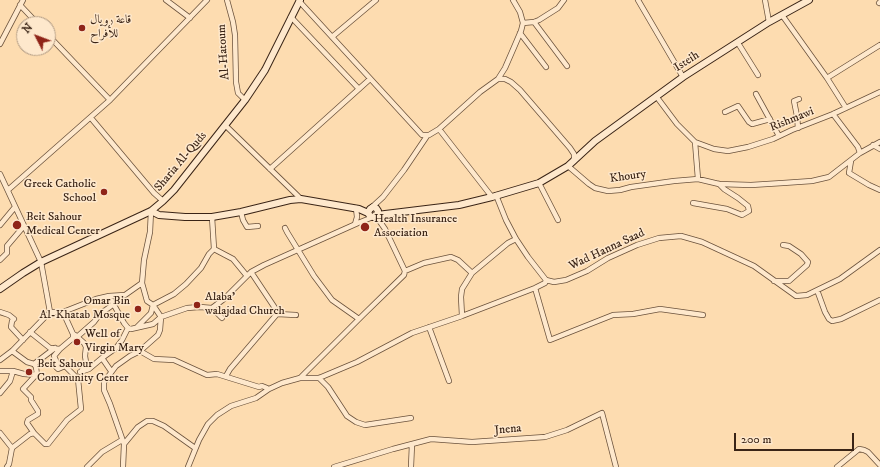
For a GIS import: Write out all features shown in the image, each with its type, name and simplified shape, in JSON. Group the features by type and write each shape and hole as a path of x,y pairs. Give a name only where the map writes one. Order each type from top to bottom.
{"street":[{"path":"0,44 2,34 23,0"},
{"path":"166,0 190,18"},
{"path":"8,190 110,100 207,0"},
{"name":"Al-Hatoum","path":"227,0 235,35 236,82 238,93 245,100"},
{"path":"300,0 416,129 422,135 427,136"},
{"name":"Sharia Al-Quds","path":"0,289 41,262 151,211 163,201 174,190 226,126 245,100 265,70 300,0"},
{"path":"332,37 376,0"},
{"path":"128,328 136,328 153,324 161,317 188,308 212,308 224,299 249,274 264,265 356,224 374,213 383,197 404,170 427,136 439,129 480,92 498,79 505,68 523,23 520,12 513,0"},
{"path":"523,23 534,22 551,13 558,8 564,0"},
{"path":"638,0 683,78"},
{"path":"765,0 769,22"},
{"name":"Isteih","path":"151,211 159,215 212,217 241,212 290,200 301,200 374,213 459,205 539,183 568,166 584,151 656,96 769,22 809,0"},
{"path":"20,5 30,16"},
{"path":"782,15 827,78 846,108"},
{"path":"291,17 359,88"},
{"path":"534,22 567,66"},
{"path":"520,33 546,67"},
{"path":"56,43 110,100"},
{"path":"738,43 758,75"},
{"path":"827,78 880,45"},
{"path":"270,169 370,79"},
{"path":"498,79 505,79 520,90 570,148 574,154 574,161"},
{"name":"Rishmawi","path":"656,96 677,124 695,142 714,149 728,151 748,147 779,136 833,114 880,92"},
{"path":"756,94 779,136"},
{"path":"798,128 794,101 799,99"},
{"path":"725,112 738,106 752,124 770,119"},
{"path":"833,114 858,147 860,153"},
{"path":"91,118 154,193 163,201"},
{"path":"226,126 301,200"},
{"path":"140,351 154,359 174,360 207,375 217,374 226,376 263,388 274,387 300,378 319,378 357,362 412,333 465,315 545,283 546,280 516,239 494,196 439,129"},
{"path":"695,142 698,179"},
{"path":"719,184 764,184 812,181 829,177 860,153 880,142"},
{"path":"873,145 880,149"},
{"path":"570,148 577,152 584,151"},
{"path":"851,161 849,173 880,190"},
{"name":"Khoury","path":"568,166 595,188 608,191 698,179 719,184"},
{"path":"0,174 41,262 50,312 40,325 30,332 12,351 0,360"},
{"path":"539,183 558,220"},
{"path":"693,203 727,209 742,215 749,211 748,206 719,184"},
{"path":"290,200 292,196 291,190"},
{"path":"0,225 15,207"},
{"path":"356,224 357,209"},
{"path":"123,467 123,442 104,390 104,382 116,366 140,351 158,336 160,330 161,317 153,305 147,301 142,283 143,266 150,232 151,211"},
{"path":"241,212 247,227 258,226"},
{"path":"374,213 385,229 405,272"},
{"path":"136,328 150,313 153,305 174,294 201,268 209,254 214,249 212,217"},
{"path":"0,260 6,254 7,246 24,226"},
{"path":"286,228 314,276 332,300 359,319"},
{"name":"Wad Hanna Saad","path":"546,280 554,282 566,280 587,271 608,258 637,245 659,238 681,236 702,242 748,263 768,275 796,296 807,294 840,280 880,250"},
{"path":"465,315 461,297 462,289 472,273 516,239"},
{"path":"774,280 789,281 807,265 808,262 790,246 783,245"},
{"path":"214,249 233,259 249,274 277,310 277,314"},
{"path":"300,378 404,276 405,272 424,264 451,257 458,260 472,273"},
{"path":"50,312 63,312 96,299 125,295 142,283"},
{"path":"535,288 550,340 613,315 633,314 660,309 703,315"},
{"path":"817,290 825,312 829,319 832,320 841,319 880,300"},
{"path":"109,296 128,328"},
{"path":"12,351 27,362 34,364 72,340 94,322 100,314 114,304"},
{"path":"212,308 222,318"},
{"path":"0,312 9,315 14,319 11,327 23,340"},
{"path":"63,312 75,336 85,344 86,347 86,362 81,372"},
{"path":"277,314 296,315"},
{"path":"226,376 230,369 277,314"},
{"path":"75,375 89,369 116,348 128,328"},
{"path":"429,328 449,381"},
{"path":"30,332 50,348 58,348"},
{"path":"34,364 36,368 36,375 23,389 31,397 38,414 28,420 27,423 45,444 48,444 67,420 81,409 78,379 65,366 58,369 56,367 57,363 54,356 58,348"},
{"path":"102,358 111,372"},
{"path":"0,370 36,375"},
{"path":"0,393 10,381 13,371"},
{"path":"319,378 328,387 347,416 356,422 365,425 411,418"},
{"path":"188,467 195,448 208,424 217,415 231,406 256,398 260,395 263,388"},
{"name":"Jnena","path":"412,444 431,439 454,442 479,442 545,437 567,430 602,413 616,467"},
{"path":"87,467 102,452 123,442 138,426 147,421 153,421 164,426 195,448"},
{"path":"0,433 12,448"},
{"path":"7,467 12,448 30,434 34,433"},
{"path":"334,467 412,444 411,467"},
{"path":"837,467 859,449 868,452 880,465"}],"place":[{"name":"قاعة رويال للأفراح","path":"82,28"},
{"name":"Greek Catholic School","path":"104,192"},
{"name":"Beit Sahour Medical Center","path":"17,225"},
{"name":"Health Insurance Association","path":"365,227"},
{"name":"Alaba' walajdad Church","path":"197,305"},
{"name":"Omar Bin Al-Khatab Mosque","path":"138,309"},
{"name":"Well of Virgin Mary","path":"77,342"},
{"name":"Beit Sahour Community Center","path":"29,372"}]}
